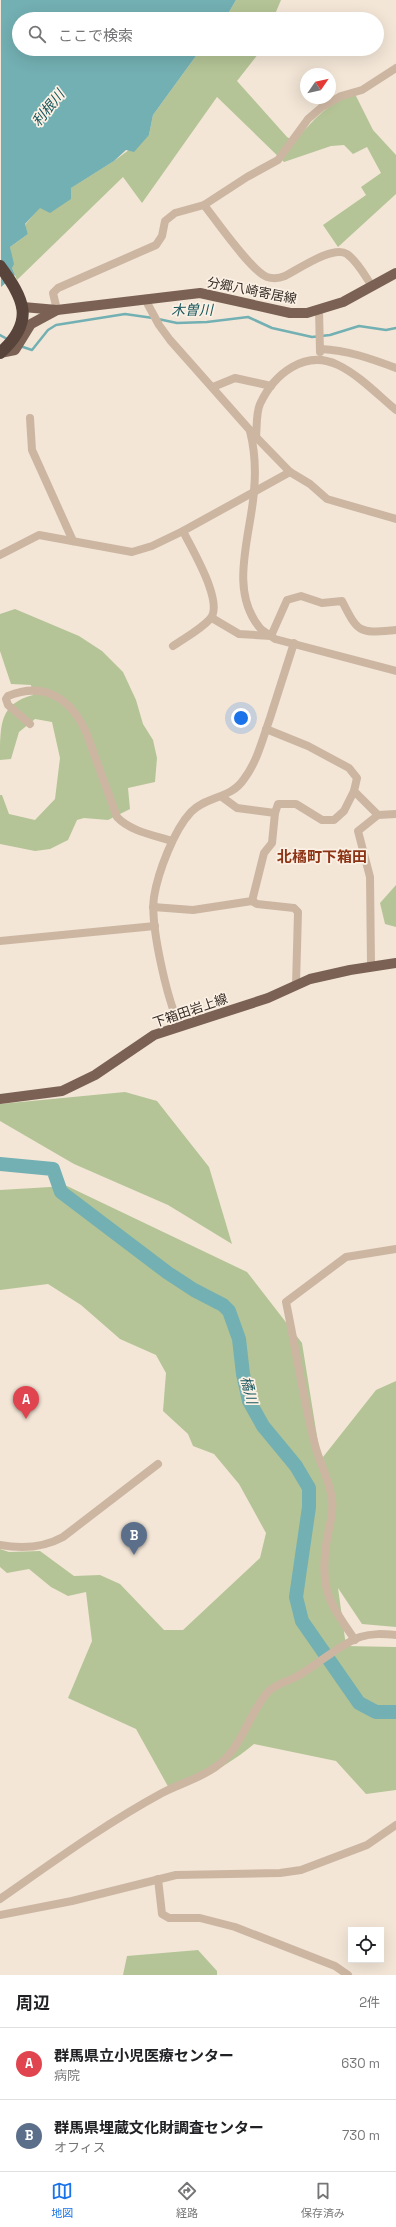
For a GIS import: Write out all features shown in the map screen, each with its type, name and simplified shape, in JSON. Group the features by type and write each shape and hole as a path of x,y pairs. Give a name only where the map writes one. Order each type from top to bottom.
{"highway":[{"path":"0,266 18,292 23,307 21,322 12,345"}],"main road":[{"name":"分郷八崎寄居線","path":"23,307 57,310 200,293 290,313 307,313 343,302 396,273"},
{"path":"12,345 31,324 57,310"},
{"name":"下箱田岩上線","path":"0,1099 62,1091 95,1075 154,1035 268,998 310,979 350,970 396,963"}],"street":[{"path":"57,310 54,293 58,288 156,245 162,236 165,221 175,213 204,205 247,177 278,160 308,119 322,107 341,96 362,90 396,68"},
{"path":"204,205 252,265 267,277 280,278 328,254 339,252 346,254 354,260 372,286"},
{"path":"145,299 159,325 256,437 290,472 310,484 327,499 396,519"},
{"path":"319,310 321,346 319,359"},
{"path":"321,346 372,358 396,368"},
{"path":"256,437 260,405 271,386 290,367 302,362 319,359 337,364 350,372 396,410"},
{"path":"213,388 235,378 271,386"},
{"path":"30,418 32,450 73,542"},
{"path":"250,430 254,448 254,492 243,574 243,589 251,614 261,629 271,636"},
{"path":"0,555 39,535 132,552 152,546 183,531 290,472"},
{"path":"173,646 202,628 212,618 214,596 183,531"},
{"path":"271,636 287,600 301,596 322,603 342,601 360,629 367,632 396,630"},
{"path":"212,618 239,634 271,636 396,671"},
{"path":"180,1026 171,1008 166,990 153,907 156,890 172,840 183,822 197,807 234,791 246,778 266,729 294,643"},
{"path":"30,724 8,705 6,699 8,696 27,691 45,692 64,700 80,720 86,732 117,816 122,822 133,828 172,840"},
{"path":"252,901 264,853 272,843 278,804 296,804 322,820 334,820 344,810 354,791 357,778 349,768 308,746 266,729"},
{"path":"354,791 378,815"},
{"path":"222,797 238,808 276,813"},
{"path":"372,964 370,877 358,831 378,815 396,814"},
{"path":"153,907 193,910 252,901 257,904 294,908 298,912 296,986"},
{"path":"0,941 155,926"},
{"path":"355,1640 331,1604 325,1588 326,1546 332,1502 329,1485 315,1446 286,1302 346,1257 396,1248"},
{"path":"0,1545 12,1547 41,1546 63,1538 158,1464"},
{"path":"0,1899 89,1838 163,1793 214,1768 229,1757 251,1716 268,1691 322,1662 355,1640 372,1634 396,1635"},
{"path":"0,1915 72,1901 176,1875 280,1873 301,1870 368,1845 396,1826"},
{"path":"158,1879 162,1914 169,1918 200,1918 235,1927 335,1966 348,1975"}],"green space":[{"path":"236,0 281,0 276,12 229,12"},
{"path":"196,56 257,56 237,81 287,137 294,141 321,113 334,104 336,104 336,102 355,94 373,130 396,155 396,194 338,247 323,225 366,195 361,187 381,173 367,147 353,154 344,145 331,146 284,162 217,97 142,203 123,177 17,280 12,268 10,247 28,234 25,225 40,207 114,161 149,135 153,115"},
{"path":"15,609 79,636 102,651 123,672 136,700 143,724 153,740 157,758 155,782 128,788 130,809 108,820 84,818 77,820 68,840 50,849 35,851 0,844 0,795 2,795 9,814 35,820 55,799 60,758 52,722 35,719 19,732 11,759 0,760 1,736 4,717 14,704 33,695 31,685 11,684 0,651 0,614"},
{"path":"396,885 396,927 385,924 380,903"},
{"path":"125,1092 157,1101 209,1167 232,1244 168,1205 74,1164 0,1121 0,1104"},
{"path":"67,1186 247,1272 302,1343 324,1480 323,1457 376,1390 396,1381 396,1627 362,1624 338,1588 346,1646 396,1647 396,1790 366,1794 336,1761 254,1744 245,1752 215,1771 170,1790 136,1729 68,1698 92,1641 86,1592 68,1596 51,1587 29,1569 7,1573 0,1567 0,1549 9,1552 40,1551 74,1576 100,1575 120,1584 164,1630 183,1630 260,1558 266,1533 239,1484 214,1454 193,1446 188,1434 163,1411 166,1373 156,1355 120,1339 81,1305 48,1284 0,1290 0,1190"},
{"path":"198,1950 217,1971 217,1975 123,1975 127,1956"}],"water":[{"name":"利根川","path":"1,0 236,0 229,12 12,12 12,56 196,56 153,115 149,135 134,152 126,150 114,161 71,188 71,199 50,213 40,208 25,224 28,234 10,247 14,264 12,268 15,275 1,287"}],"waterway":[{"name":"木曽川","path":"20,346 32,350 48,330 56,325 125,314 153,318"},
{"name":"木曽川","path":"158,319 177,323 207,322 248,317 272,328 312,337 330,335 359,326 386,330 396,328"},
{"name":"木曽川","path":"0,335 9,340"},
{"name":"橘川","path":"0,1164 53,1169 61,1192 168,1273 194,1290 223,1305 229,1311 239,1339 243,1374 249,1401 263,1426 296,1466 309,1488 309,1507 296,1597 302,1621 359,1703 376,1712 396,1712"}],"place":[{"name":"群馬県立小児医療センター","path":"26,1419"},
{"name":"群馬県埋蔵文化財調査センター","path":"134,1555"}],"district":[{"name":"北橘町下箱田","path":"322,857"}]}
